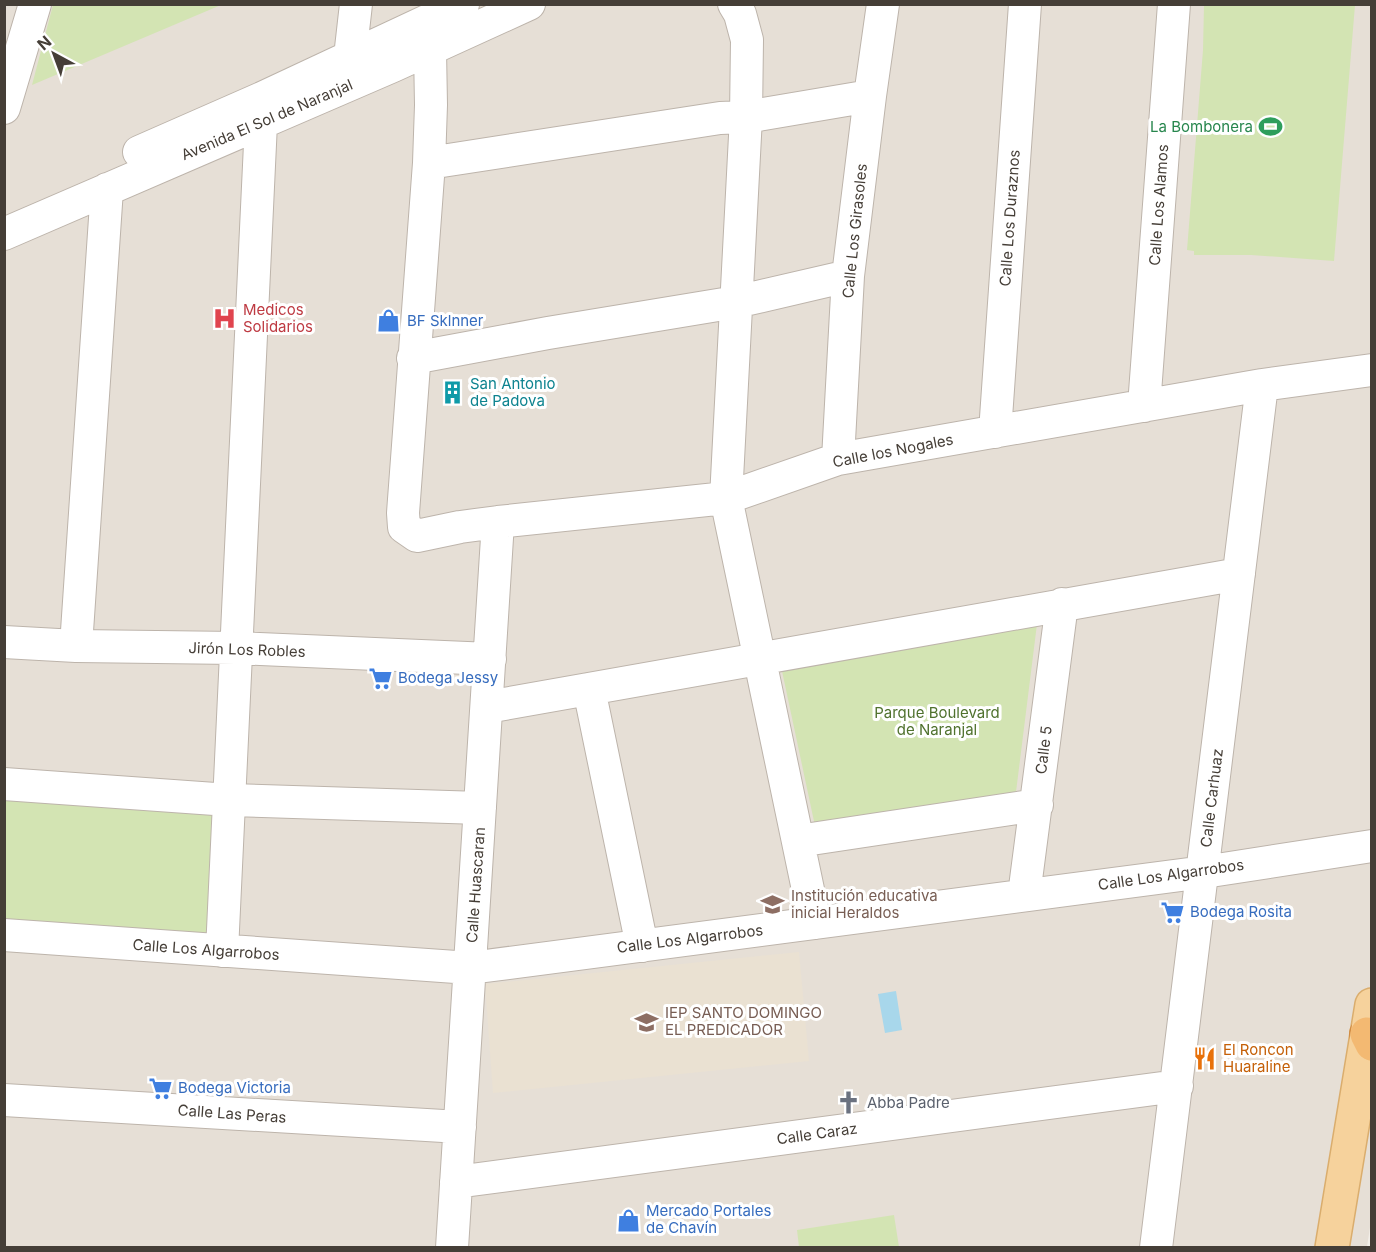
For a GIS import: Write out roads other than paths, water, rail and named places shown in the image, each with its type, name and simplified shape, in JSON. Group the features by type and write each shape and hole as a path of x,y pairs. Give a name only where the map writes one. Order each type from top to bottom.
{"main road":[{"path":"1332,1248 1370,1028"}],"street":[{"path":"4,108 35,4"},
{"path":"350,57 356,4"},
{"name":"Avenida El Sol de Naranjal","path":"4,210 350,57 463,4"},
{"name":"Avenida El Sol de Naranjal","path":"4,234 430,50 529,4"},
{"path":"734,4 740,14 747,40 746,117 726,498 815,923"},
{"name":"Calle Los Duraznos","path":"995,432 1025,4"},
{"name":"Calle Los Alamos","path":"1144,406 1174,4"},
{"name":"Calle Los Girasoles","path":"838,459 848,276 870,96 887,5"},
{"path":"430,50 429,162 413,358 736,302 848,276"},
{"path":"429,162 720,118 746,117 870,96"},
{"path":"222,951 261,123"},
{"path":"76,646 107,189"},
{"name":"Calle los Nogales","path":"413,358 403,513 404,527 417,536 498,522 726,498 838,459 1262,385 1371,370"},
{"name":"Calle Carhuaz","path":"1156,1248 1204,872 1262,385"},
{"name":"Calle Huascaran","path":"452,1248 498,522"},
{"path":"487,707 1239,574"},
{"name":"Calle 5","path":"1024,895 1062,604"},
{"name":"Jirón Los Robles","path":"4,642 76,646 237,648 490,659"},
{"path":"590,689 642,946"},
{"path":"4,784 229,800 480,808"},
{"path":"798,841 1037,805"},
{"name":"Calle Los Algarrobos","path":"4,935 470,968 1204,872 1371,846"},
{"name":"Calle Caraz","path":"456,1182 1177,1086"},
{"name":"Calle Las Peras","path":"4,1100 460,1127"}],"water":[{"path":"896,991 902,1030 885,1033 878,994"}],"place":[{"name":"La Bombonera","path":"1271,127"},
{"name":"Medicos Solidarios","path":"225,319"},
{"name":"BF Sklnner","path":"389,321"},
{"name":"San Antonio de Padova","path":"452,393"},
{"name":"Bodega Jessy","path":"380,678"},
{"name":"Institución educativa inicial Heraldos","path":"773,905"},
{"name":"Bodega Rosita","path":"1172,912"},
{"name":"IEP SANTO DOMINGO EL PREDICADOR","path":"647,1022"},
{"name":"El Roncon Huaraline","path":"1205,1059"},
{"name":"Bodega Victoria","path":"160,1088"},
{"name":"Abba Padre","path":"849,1103"},
{"name":"Mercado Portales de Chavín","path":"628,1220"}],"park label":[{"name":"Parque Boulevard de Naranjal","path":"937,722"}]}
